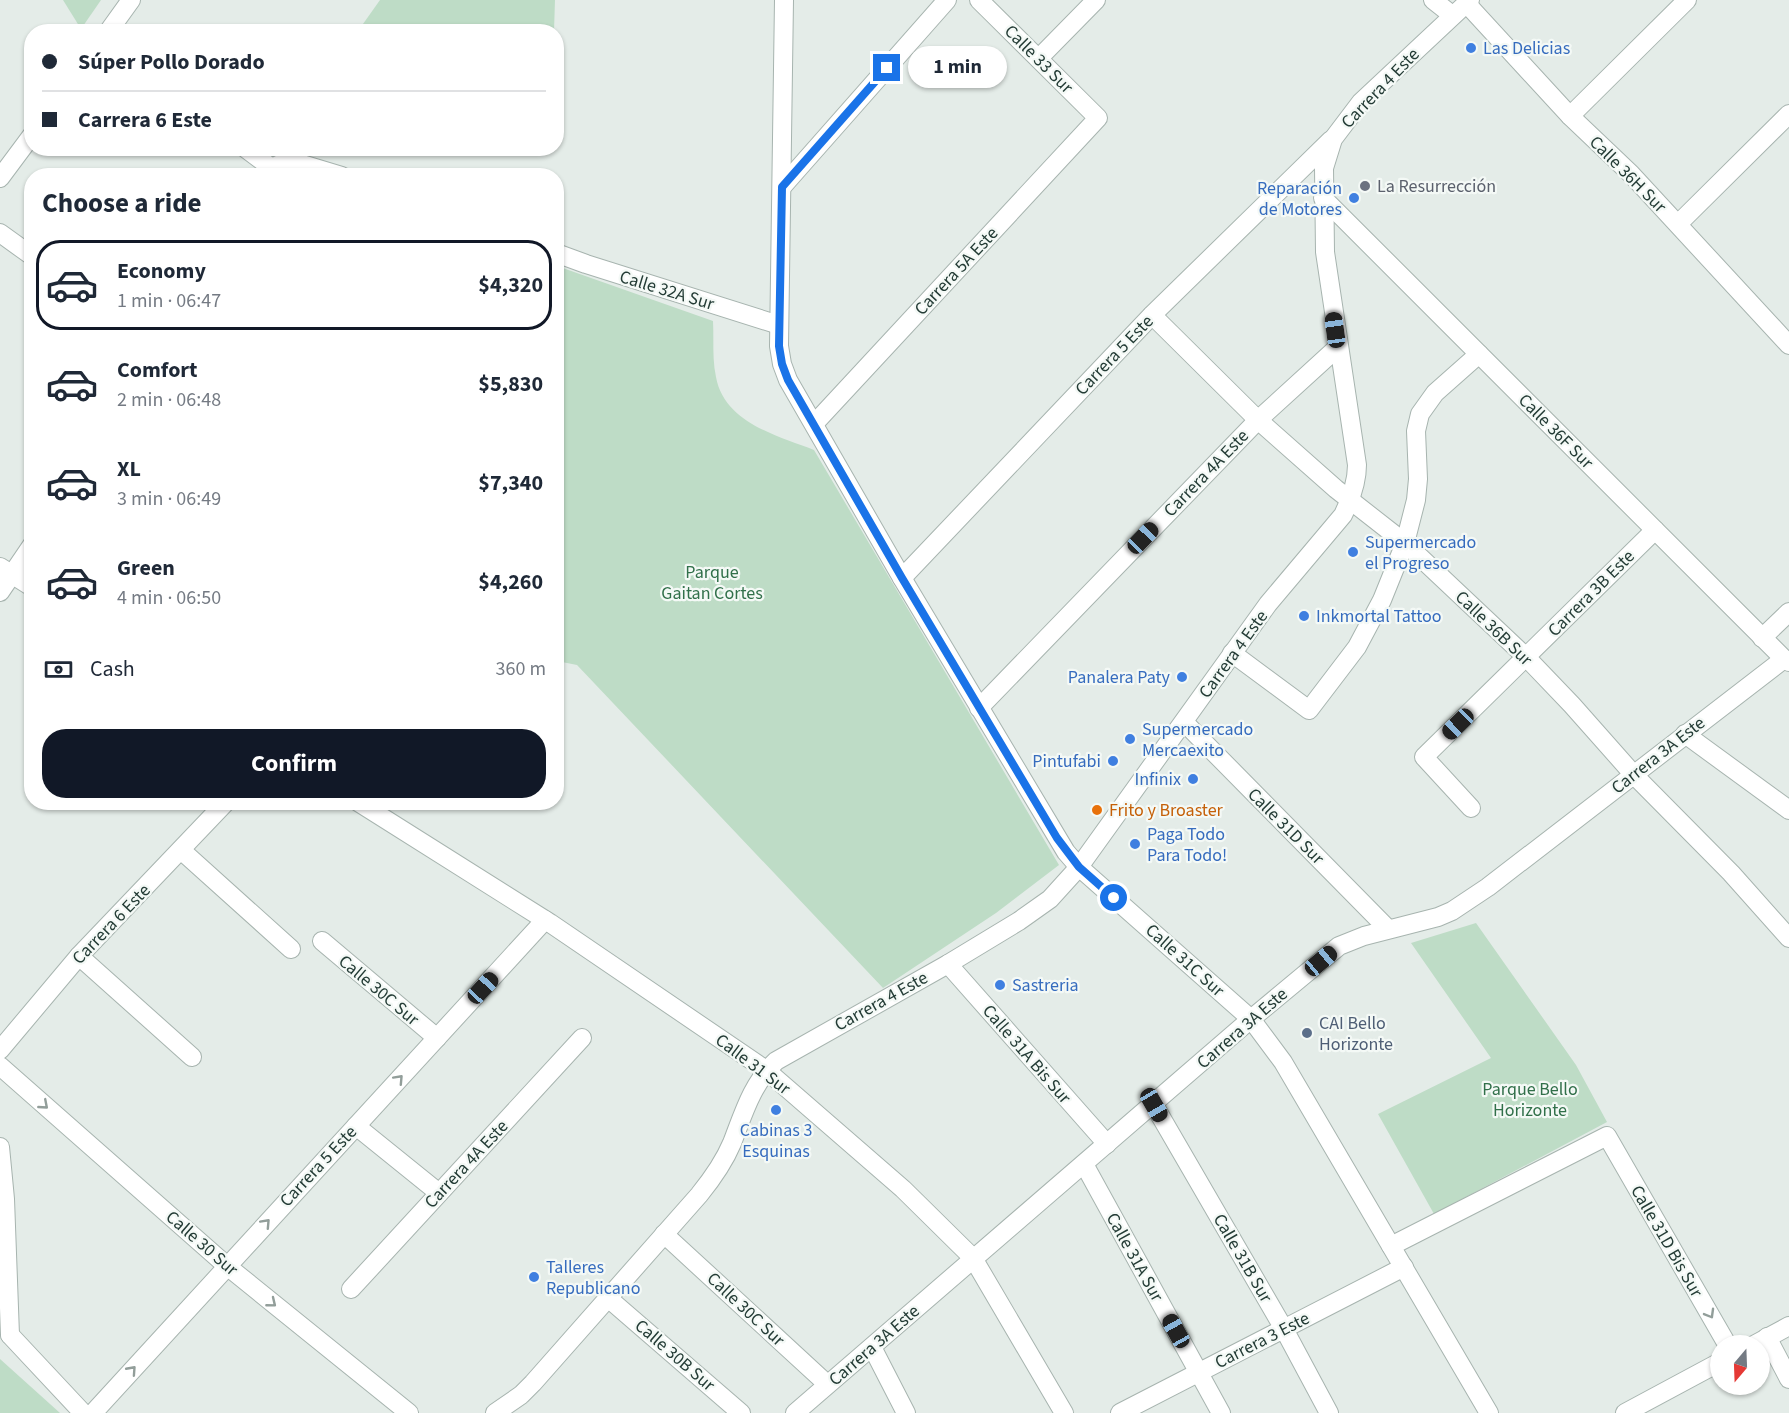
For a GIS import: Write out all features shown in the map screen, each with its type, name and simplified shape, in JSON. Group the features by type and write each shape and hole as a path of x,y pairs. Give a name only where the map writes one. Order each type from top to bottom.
{"street":[{"path":"114,24 131,0"},
{"name":"Calle 31C Sur","path":"784,0 779,325 782,364 788,380 902,578 1057,838 1079,867 1251,1019 1283,1062 1489,1413"},
{"path":"782,187 947,0"},
{"name":"Calle 33 Sur","path":"979,0 1098,118"},
{"path":"1039,58 1096,0"},
{"name":"Calle 36H Sur","path":"1433,0 1462,6 1570,116 1631,174 1789,345"},
{"path":"1570,116 1687,0"},
{"name":"Carrera 4 Este","path":"495,1413 521,1395 533,1383 699,1195 722,1162 750,1096 766,1070 784,1055 948,964 1034,911 1057,892 1079,867 1268,604 1335,526 1350,501 1357,476 1357,465 1325,252 1324,168 1333,138 1367,96 1462,6"},
{"path":"1678,224 1789,114"},
{"name":"Carrera 5A Este","path":"814,424 1098,118"},
{"name":"Carrera 5 Este","path":"902,578 1152,315 1333,138"},
{"path":"0,178 24,146"},
{"path":"254,156 267,168"},
{"path":"276,168 284,161 295,160 318,168"},
{"name":"Calle 36F Sur","path":"1323,198 1786,661"},
{"path":"0,233 24,250"},
{"name":"Calle 32A Sur","path":"564,256 779,325"},
{"name":"Calle 36B Sur","path":"1152,315 1258,420 1350,501 1405,543 1526,657 1789,938"},
{"name":"Carrera 4A Este","path":"979,708 1258,420 1338,347"},
{"path":"1232,653 1309,710 1357,647 1382,600 1405,543 1416,500 1418,480 1416,431 1420,414 1434,393 1479,354"},
{"name":"Carrera 3B Este","path":"1471,808 1424,757 1655,530"},
{"path":"0,592 6,571 24,553"},
{"path":"6,571 24,582"},
{"path":"1762,638 1789,612"},
{"name":"Carrera 3A Este","path":"795,1413 1251,1019 1339,946 1349,941 1388,929 1419,923 1452,911 1488,887 1685,734 1786,661"},
{"name":"Calle 31D Sur","path":"1184,722 1388,929"},
{"path":"1685,734 1789,810"},
{"name":"Carrera 6 Este","path":"0,1050 79,956 181,850 216,810"},
{"name":"Calle 31 Sur","path":"371,810 545,920 766,1070 903,1189 973,1258 1064,1413"},
{"path":"181,850 291,949"},
{"name":"Carrera 5 Este","path":"93,1413 545,920"},
{"name":"Calle 30C Sur","path":"322,941 437,1038"},
{"path":"79,956 192,1057"},
{"name":"Calle 31A Bis Sur","path":"948,964 1107,1144"},
{"name":"Carrera 4A Este","path":"351,1289 582,1038"},
{"name":"Calle 30 Sur","path":"0,1066 227,1266 409,1413"},
{"name":"Calle 31B Sur","path":"1154,1105 1284,1329 1329,1413"},
{"path":"356,1126 440,1193"},
{"name":"Calle 31D Bis Sur","path":"1391,1246 1607,1136 1722,1335"},
{"path":"0,1147 5,1199 5,1340 83,1413"},
{"name":"Calle 31A Sur","path":"1084,1164 1221,1413"},
{"name":"Calle 30C Sur","path":"664,1234 827,1384"},
{"name":"Carrera 3 Este","path":"1120,1413 1404,1268"},
{"name":"Calle 30B Sur","path":"608,1298 741,1413"},
{"path":"1770,1336 1789,1326"},
{"path":"872,1347 906,1413"},
{"path":"1770,1355 1789,1379"},
{"path":"1625,1413 1650,1407 1710,1368"}],"green space":[{"path":"63,0 101,0 84,24 78,24"},
{"path":"380,0 555,0 554,24 363,24"},
{"name":"Parque Gaitan Cortes","path":"564,268 713,321 716,377 729,405 741,416 769,433 814,450 1059,865 996,913 883,988 577,665 564,662"},
{"name":"Parque Bello Horizonte","path":"1476,923 1576,1065 1607,1122 1434,1214 1378,1114 1491,1058 1411,943"},
{"path":"0,1359 60,1413 0,1413"}],"place":[{"name":"Las Delicias","path":"1471,48"},
{"name":"La Resurrección","path":"1365,186"},
{"name":"Reparación de Motores","path":"1354,198"},
{"name":"Supermercado el Progreso","path":"1353,552"},
{"name":"Inkmortal Tattoo","path":"1304,616"},
{"name":"Panalera Paty","path":"1182,677"},
{"name":"Supermercado Mercaexito","path":"1130,739"},
{"name":"Pintufabi","path":"1113,761"},
{"name":"Infinix","path":"1193,779"},
{"name":"Frito y Broaster","path":"1097,810"},
{"name":"Paga Todo Para Todo!","path":"1135,844"},
{"name":"Sastreria","path":"1000,985"},
{"name":"CAI Bello Horizonte","path":"1307,1033"},
{"name":"Cabinas 3 Esquinas","path":"776,1110"},
{"name":"Talleres Republicano","path":"534,1277"}],"route":[{"path":"887,68 782,187 779,346 782,364 788,380 902,578 1057,838 1079,867 1114,898"}]}
